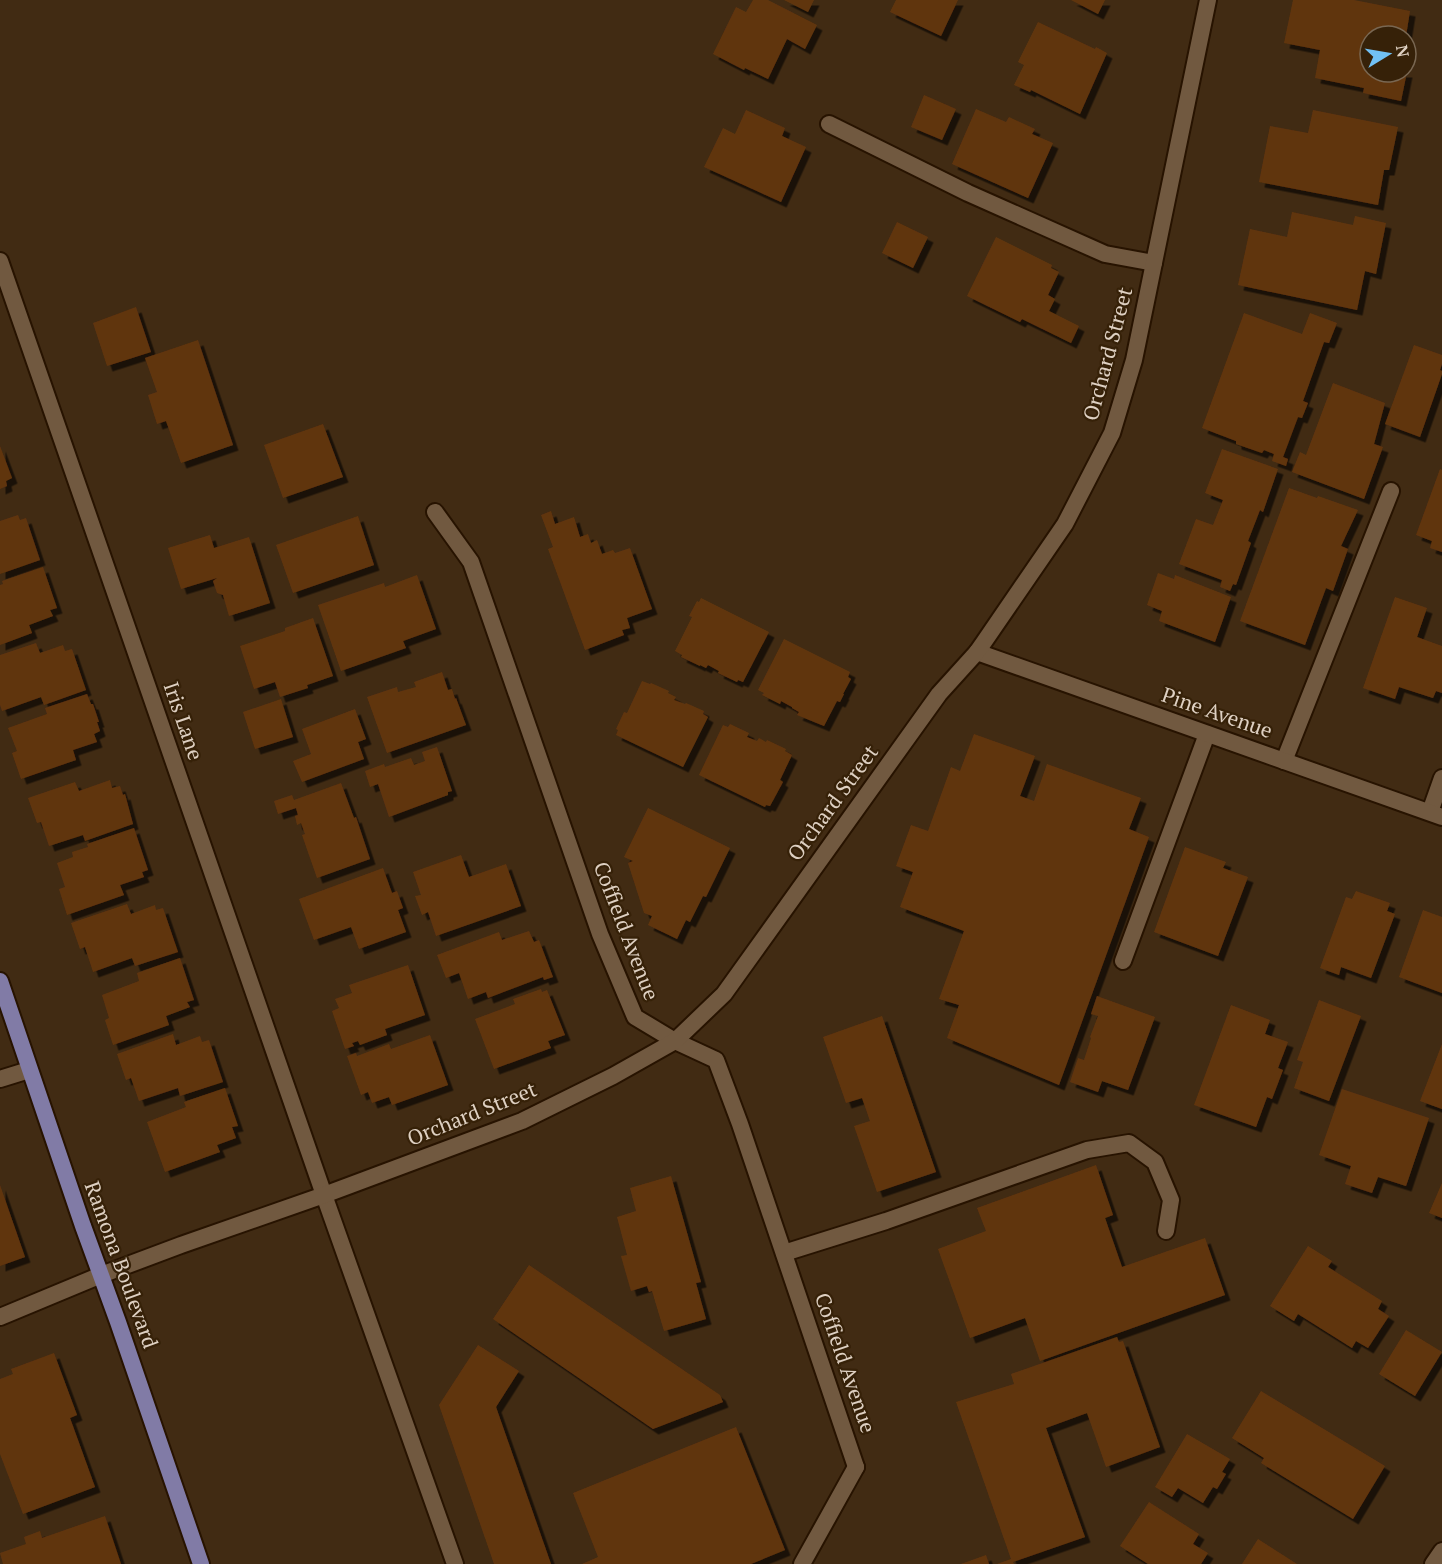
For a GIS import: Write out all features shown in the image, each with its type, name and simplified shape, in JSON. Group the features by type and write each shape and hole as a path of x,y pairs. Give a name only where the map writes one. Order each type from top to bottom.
{"main road":[{"name":"Ramona Boulevard","path":"0,981 201,1564"}],"street":[{"name":"Orchard Street","path":"0,1317 101,1275 522,1121 613,1076 675,1041 724,994 939,694 977,652 1065,524 1112,433 1134,360 1208,0"},
{"path":"829,124 968,193 1105,254 1154,263"},
{"name":"Iris Lane","path":"0,261 324,1195 455,1564"},
{"path":"1284,761 1391,491"},
{"name":"Coffield Avenue","path":"435,512 471,562 600,933 635,1017 675,1041 716,1060 740,1124 856,1467 802,1564"},
{"name":"Pine Avenue","path":"977,652 1436,815"},
{"path":"1123,961 1207,734"},
{"path":"1436,815 1442,778"},
{"path":"0,1079 29,1070"},
{"path":"784,1253 886,1221 1087,1150 1130,1143 1155,1162 1171,1200 1166,1231"},
{"path":"1433,1564 1442,1551"}],"building":[{"path":"753,0 768,0 817,25 805,49 787,39 768,79 713,54 736,7 746,12"},
{"path":"784,0 814,0 808,12"},
{"path":"896,0 958,0 941,36 890,12"},
{"path":"1071,0 1105,0 1098,14"},
{"path":"1293,0 1354,0 1410,11 1408,24 1358,24 1358,84 1405,84 1401,101 1363,93 1364,88 1315,78 1320,50 1284,43"},
{"path":"1038,22 1107,53 1080,114 1031,90 1030,92 1014,85 1024,65 1018,62"},
{"path":"924,95 956,109 942,140 911,127"},
{"path":"976,109 1006,122 1009,117 1035,129 1032,134 1053,143 1028,198 952,164"},
{"path":"746,110 785,128 782,136 806,147 781,202 704,167 723,128 735,134"},
{"path":"1313,110 1398,127 1389,170 1384,170 1378,205 1259,182 1270,126 1308,133"},
{"path":"1292,212 1353,225 1355,216 1386,223 1376,274 1365,271 1357,310 1238,285 1250,229 1287,237"},
{"path":"897,222 928,237 913,268 882,253"},
{"path":"996,237 1052,265 1051,268 1059,272 1048,295 1055,299 1049,311 1079,326 1071,343 1022,319 1020,322 967,296"},
{"path":"136,307 151,352 107,366 93,323"},
{"path":"1244,313 1302,334 1310,313 1337,323 1329,343 1324,342 1303,401 1308,403 1302,418 1298,417 1283,457 1288,459 1286,466 1272,461 1274,454 1264,450 1262,453 1236,444 1236,441 1202,428"},
{"path":"198,340 233,445 181,463 166,421 157,424 148,395 157,392 145,358"},
{"path":"1414,345 1442,355 1440,370 1442,374 1420,437 1385,424"},
{"path":"1333,383 1385,403 1374,444 1383,447 1364,499 1292,472 1300,452 1306,455"},
{"path":"323,424 343,477 283,498 264,445"},
{"path":"0,446 12,478 6,481 7,486 0,489"},
{"path":"1222,449 1278,469 1263,512 1260,510 1248,541 1251,543 1236,585 1233,584 1230,591 1220,587 1222,580 1179,564 1196,519 1213,525 1223,500 1205,493"},
{"path":"1440,469 1442,470 1442,552 1430,548 1432,541 1416,535"},
{"path":"1289,488 1358,510 1341,546 1348,549 1333,591 1326,588 1305,645 1240,621"},
{"path":"551,511 555,524 574,517 580,537 588,534 591,543 597,540 602,554 630,548 652,609 627,618 630,628 622,630 624,635 585,650 548,549 553,547 541,515"},
{"path":"18,515 20,520 26,518 40,560 0,574 0,521"},
{"path":"358,516 374,565 293,593 276,545"},
{"path":"210,535 214,548 249,537 270,603 229,616 223,595 217,593 213,581 217,578 181,589 168,548"},
{"path":"43,567 57,608 50,610 53,616 29,625 32,633 0,645 0,585 3,584 2,581"},
{"path":"1158,573 1174,579 1175,575 1231,597 1215,642 1159,621 1162,611 1147,605"},
{"path":"417,575 436,629 403,641 406,648 341,671 318,605 384,583 385,587"},
{"path":"1395,597 1427,608 1417,637 1442,646 1442,693 1436,691 1433,698 1399,687 1395,699 1363,688"},
{"path":"701,598 769,632 743,682 738,680 737,682 718,673 719,671 708,665 706,668 700,666 681,657 682,655 675,651 692,617 689,616"},
{"path":"313,618 333,676 307,685 308,688 280,697 275,682 254,689 240,646 285,631 285,628"},
{"path":"784,639 850,672 848,677 851,679 844,694 840,702 837,701 824,726 797,715 799,712 792,707 762,695 764,693 758,690"},
{"path":"36,643 40,653 63,645 65,651 72,649 86,690 44,705 41,697 2,711 0,655"},
{"path":"442,672 448,690 452,689 466,725 387,753 367,697 397,687 398,692 416,687 414,682"},
{"path":"642,681 669,691 668,693 676,697 674,700 704,711 703,714 708,717 683,767 616,735 618,730 616,729 624,712 627,713"},
{"path":"87,694 99,722 97,722 100,731 94,734 97,742 73,750 76,760 21,779 12,753 17,751 8,728 47,714 45,708"},
{"path":"281,699 293,737 255,749 243,712"},
{"path":"355,709 366,739 358,742 364,759 302,782 293,761 311,754 302,729"},
{"path":"730,724 749,733 747,737 757,741 759,738 766,742 767,740 786,749 785,751 792,755 780,780 783,782 770,806 765,807 699,775 723,725 728,727"},
{"path":"974,734 1035,756 1020,796 1034,801 1047,764 1141,798 1129,829 1149,837 1059,1085 947,1038 959,1005 939,999 964,931 900,907 913,872 896,866 911,825 928,831 951,767 960,771"},
{"path":"437,747 452,791 448,792 448,795 389,817 378,784 370,787 365,771 411,758 414,765 425,761 422,752"},
{"path":"110,780 112,788 120,786 123,795 125,794 133,824 85,841 83,835 49,846 41,822 37,823 28,798 75,782 79,791"},
{"path":"341,783 354,818 356,817 370,859 317,878 302,835 305,834 301,823 297,825 296,808 278,814 274,801 292,795 294,800"},
{"path":"648,808 730,848 706,897 703,896 690,922 686,920 677,939 648,925 652,916 644,913 628,863 633,861 624,857"},
{"path":"134,828 148,870 142,872 144,877 120,885 124,895 67,915 59,889 65,887 57,863 73,857 72,852 88,847 87,844"},
{"path":"1185,847 1226,862 1223,868 1248,877 1218,956 1154,932"},
{"path":"461,855 469,877 506,864 521,906 436,936 428,912 422,915 415,896 421,895 413,872"},
{"path":"383,868 392,893 397,891 403,908 398,910 406,932 359,949 351,927 314,940 299,899"},
{"path":"1356,891 1390,903 1387,911 1395,914 1371,978 1341,967 1339,975 1320,968 1346,897 1352,899"},
{"path":"127,904 131,914 155,905 156,910 163,908 178,952 135,966 132,958 93,972 85,947 80,949 71,923"},
{"path":"1423,910 1442,917 1442,993 1399,977"},
{"path":"529,931 534,942 539,940 553,977 544,980 543,977 488,998 486,992 468,999 459,973 446,978 437,955 499,932 502,940"},
{"path":"180,958 194,1000 187,1002 190,1007 166,1016 169,1025 113,1045 105,1020 109,1018 102,995 139,981 137,973"},
{"path":"408,965 425,1015 385,1029 387,1035 360,1045 358,1041 352,1043 354,1046 345,1049 332,1011 339,1008 335,999 352,993 349,985"},
{"path":"541,989 542,992 547,990 565,1035 548,1041 551,1048 494,1069 475,1019 515,1004 513,999"},
{"path":"1097,996 1155,1017 1128,1090 1102,1081 1098,1092 1070,1082 1078,1058 1084,1060 1098,1016 1091,1014"},
{"path":"1319,1000 1361,1016 1329,1101 1294,1088 1303,1062 1297,1060"},
{"path":"1231,1005 1270,1020 1265,1034 1288,1042 1278,1068 1283,1070 1272,1099 1267,1097 1256,1127 1194,1105"},
{"path":"882,1016 936,1172 877,1192 854,1126 870,1121 862,1098 846,1103 823,1037"},
{"path":"173,1034 176,1045 200,1036 202,1042 209,1040 223,1082 180,1096 178,1088 139,1101 131,1078 126,1080 117,1054"},
{"path":"430,1035 448,1085 392,1105 389,1097 372,1103 368,1092 361,1095 347,1056 356,1053 357,1056 389,1044 391,1049"},
{"path":"1442,1044 1442,1109 1420,1101"},
{"path":"225,1088 238,1126 232,1127 236,1138 217,1145 220,1152 165,1172 147,1122 186,1107 184,1102"},
{"path":"1342,1089 1429,1118 1406,1186 1378,1177 1372,1193 1345,1184 1351,1166 1319,1155"},
{"path":"1096,1165 1113,1215 1105,1218 1122,1267 1205,1238 1225,1295 1040,1361 1025,1318 970,1338 938,1249 986,1231 977,1208"},
{"path":"671,1176 701,1282 696,1283 706,1319 664,1331 652,1291 649,1292 647,1286 631,1291 621,1256 627,1255 617,1217 636,1211 630,1188"},
{"path":"1442,1183 1442,1218 1429,1213"},
{"path":"0,1185 25,1257 0,1266"},
{"path":"1308,1246 1332,1261 1328,1267 1382,1301 1378,1309 1389,1316 1368,1348 1356,1341 1352,1348 1298,1314 1294,1321 1270,1306"},
{"path":"529,1265 720,1395 723,1402 653,1429 493,1319"},
{"path":"1406,1330 1442,1352 1415,1396 1379,1374"},
{"path":"1117,1337 1119,1342 1123,1341 1160,1447 1106,1467 1087,1413 1046,1428 1085,1537 1013,1562 1014,1564 997,1564 1011,1559 956,1402 1014,1384 1011,1374"},
{"path":"478,1345 519,1371 496,1407 551,1564 494,1564 439,1405"},
{"path":"54,1353 77,1415 70,1418 95,1487 23,1514 0,1454 0,1379 13,1374 11,1369"},
{"path":"1261,1391 1385,1466 1353,1519 1261,1463 1264,1458 1232,1438"},
{"path":"736,1427 785,1550 751,1564 582,1564 598,1557 573,1493"},
{"path":"1187,1434 1230,1459 1222,1472 1226,1474 1217,1489 1213,1487 1203,1503 1178,1488 1172,1497 1155,1487"},
{"path":"1149,1502 1199,1534 1193,1544 1208,1553 1201,1564 1148,1564 1120,1546"},
{"path":"105,1516 121,1564 3,1564 0,1553 26,1544 24,1537 40,1531 42,1538"},
{"path":"1258,1539 1297,1564 1242,1564"},
{"path":"986,1555 989,1564 961,1564"}]}
